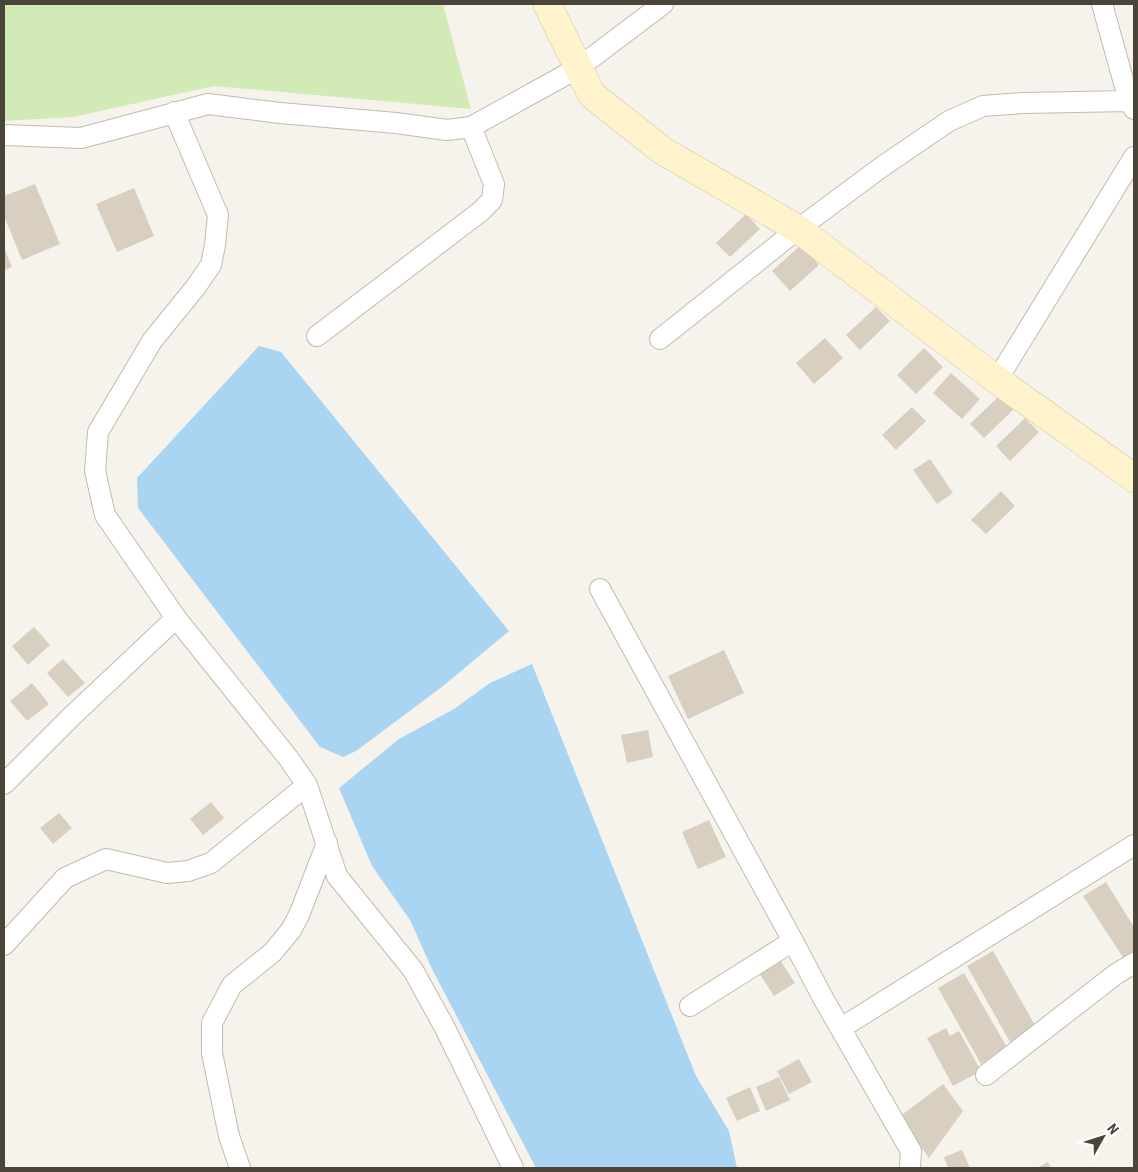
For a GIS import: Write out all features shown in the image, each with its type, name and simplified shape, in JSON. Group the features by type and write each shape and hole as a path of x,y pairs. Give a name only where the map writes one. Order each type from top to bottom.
{"street":[{"path":"546,4 592,95 663,151 798,229 997,380 1134,478"},
{"path":"4,135 81,138 208,104 280,114 396,123 447,130 471,127 578,68 663,4"},
{"path":"660,339 798,229 882,166 949,121 983,106 1023,104 1132,105 1102,4"},
{"path":"174,112 218,215 211,265 152,341 98,432 95,471 106,515 176,618 307,785 337,876 413,970 445,1028 513,1168"},
{"path":"317,336 480,212 492,200 494,184 471,127"},
{"path":"997,380 1134,157"},
{"path":"600,589 793,941 822,998 911,1151 910,1168"},
{"path":"4,784 72,716 176,618"},
{"path":"4,945 65,878 106,859 166,873 188,872 211,863 307,785"},
{"path":"240,1168 229,1136 212,1053 212,1024 232,985 273,952 291,930 299,915 327,844"},
{"path":"841,1028 1134,844"},
{"path":"690,1006 793,941"},
{"path":"986,1075 1116,974 1134,963"}],"green space":[{"path":"4,4 443,4 471,109 214,86 73,117 4,121"}],"water":[{"path":"259,346 281,352 509,631 443,686 356,751 343,757 320,747 138,508 137,478"},
{"path":"532,664 696,1076 729,1131 737,1168 536,1168 433,971 410,920 372,866 339,788 399,739 454,709 490,683"}],"building":[{"path":"35,184 60,244 22,260 4,216 4,196"},
{"path":"134,188 154,236 117,252 96,204"},
{"path":"746,214 760,229 730,257 716,243"},
{"path":"801,245 819,265 790,291 772,271"},
{"path":"4,248 12,267 4,270"},
{"path":"876,307 890,321 860,350 846,335"},
{"path":"825,338 843,358 814,384 796,363"},
{"path":"924,348 943,367 916,394 897,375"},
{"path":"951,373 980,399 962,419 933,393"},
{"path":"1000,395 1014,409 984,438 970,424"},
{"path":"912,407 926,421 896,450 882,435"},
{"path":"1025,418 1039,432 1010,461 996,446"},
{"path":"930,459 953,493 937,504 913,470"},
{"path":"1001,491 1015,506 986,534 971,520"},
{"path":"34,627 50,645 28,665 12,646"},
{"path":"724,650 744,693 688,719 668,676"},
{"path":"63,659 85,683 68,697 47,673"},
{"path":"32,683 49,704 27,721 10,701"},
{"path":"648,730 653,757 627,763 621,735"},
{"path":"211,802 224,818 203,835 190,819"},
{"path":"59,813 72,828 53,844 40,828"},
{"path":"709,820 726,857 698,869 682,832"},
{"path":"1106,882 1134,927 1134,953 1124,959 1083,896"},
{"path":"993,951 1036,1027 1010,1042 967,966"},
{"path":"780,960 795,983 774,996 759,973"},
{"path":"964,973 1008,1049 981,1064 938,988"},
{"path":"946,1028 950,1036 959,1031 981,1071 953,1086 927,1038"},
{"path":"799,1059 812,1082 789,1094 777,1071"},
{"path":"779,1077 790,1100 766,1111 756,1087"},
{"path":"943,1084 963,1111 929,1158 899,1117"},
{"path":"750,1087 760,1111 737,1121 726,1098"},
{"path":"962,1150 970,1168 948,1168 944,1157"},
{"path":"1048,1162 1051,1168 1037,1168"}]}
